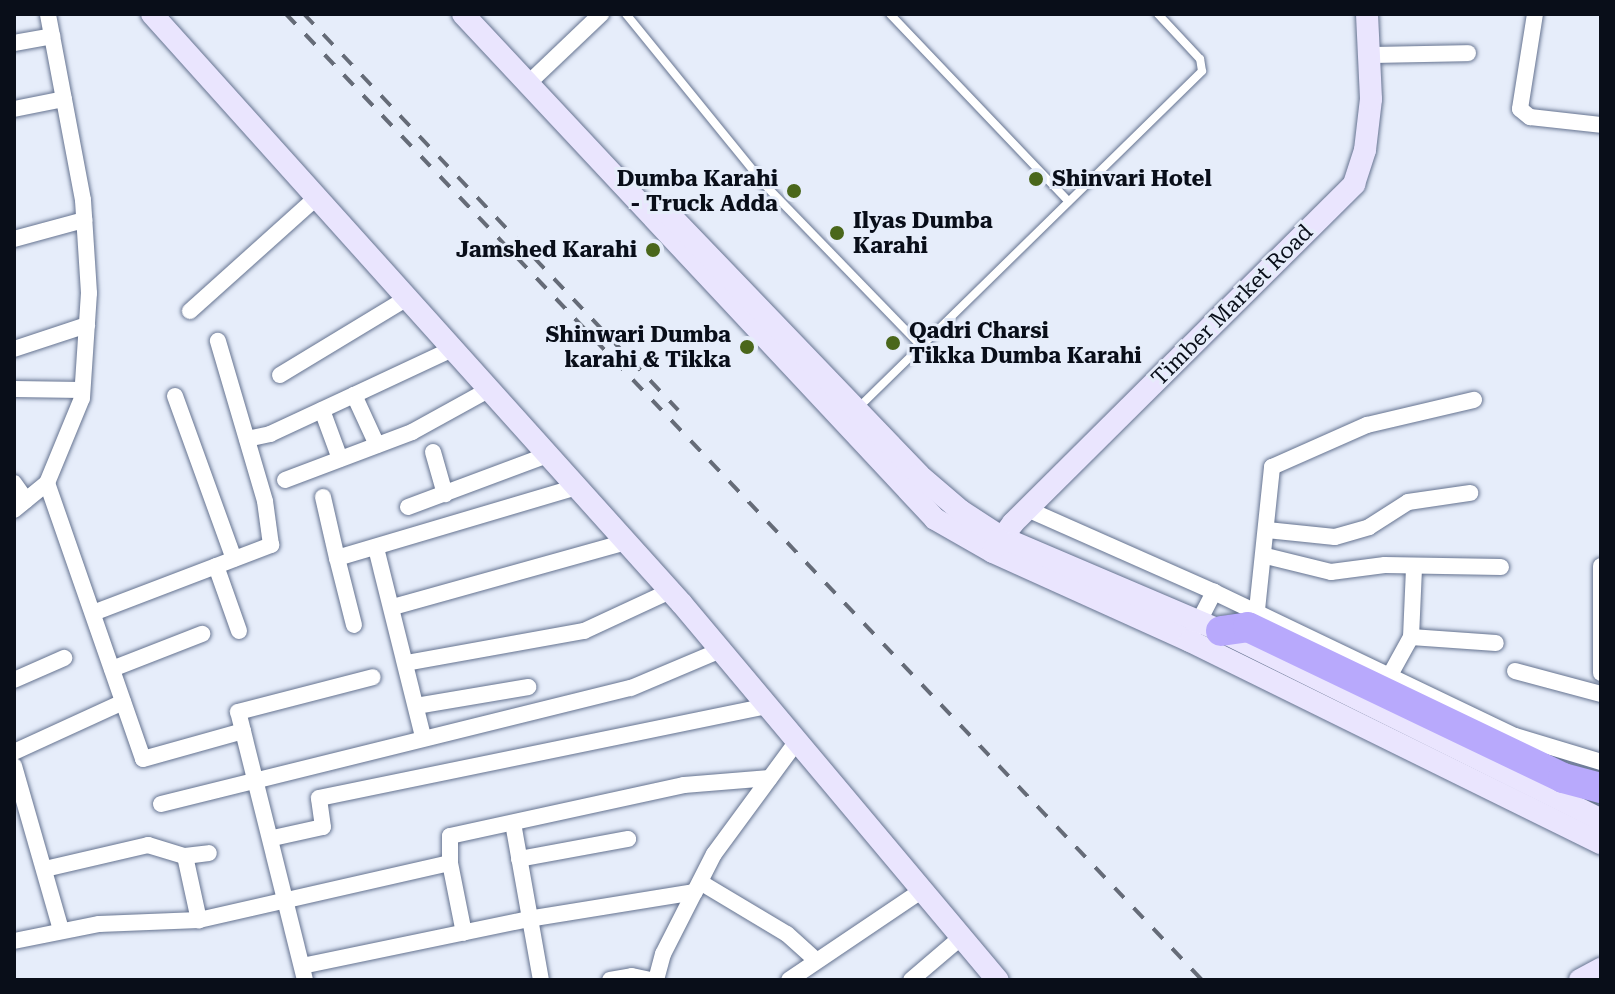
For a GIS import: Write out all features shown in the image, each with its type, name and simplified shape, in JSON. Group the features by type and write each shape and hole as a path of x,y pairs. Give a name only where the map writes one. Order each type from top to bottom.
{"highway":[{"path":"1227,634 1563,778 1601,788"}],"main road":[{"path":"152,14 670,591 924,889 959,939 998,980"},
{"path":"463,14 922,507 997,544 1227,634 1601,820"},
{"path":"480,14 919,475 997,544"},
{"name":"Timber Market Road","path":"997,544 1027,509 1354,184 1367,137 1367,14"},
{"path":"1227,634 1601,843"},
{"path":"1580,980 1601,969"}],"street":[{"path":"14,483 20,505 47,483 82,390 87,325 84,220 48,14"},
{"path":"536,76 601,14"},
{"path":"1535,14 1520,109 1530,117 1601,125"},
{"path":"14,43 52,36"},
{"path":"1368,55 1468,53"},
{"path":"14,109 64,99"},
{"path":"190,311 318,196"},
{"path":"14,239 84,220"},
{"path":"280,375 407,298"},
{"path":"14,349 87,325"},
{"path":"93,613 271,545 247,439 218,341"},
{"path":"247,439 322,410 452,349"},
{"path":"14,389 82,390"},
{"path":"285,480 377,445 488,390"},
{"path":"354,395 377,445"},
{"path":"175,396 234,559"},
{"path":"1227,634 1266,556 1272,467 1367,425 1474,400"},
{"path":"322,410 340,459"},
{"path":"433,452 445,494"},
{"path":"408,507 547,455"},
{"path":"47,483 143,759 243,731"},
{"path":"337,558 576,487"},
{"path":"1267,530 1335,537 1369,527 1408,502 1436,494 1470,493"},
{"path":"323,497 354,625"},
{"path":"1027,509 1214,592 1227,634"},
{"path":"393,607 626,542"},
{"path":"376,548 423,737"},
{"path":"1266,556 1331,572 1385,565 1414,569 1501,567"},
{"path":"216,566 239,631"},
{"path":"1601,566 1601,673"},
{"path":"1390,675 1411,637 1414,569"},
{"path":"406,663 584,631 670,591"},
{"path":"1214,592 1227,634"},
{"path":"112,669 202,634"},
{"path":"1227,634 1390,675 1515,736 1601,762"},
{"path":"1411,637 1496,643"},
{"path":"161,804 631,688 721,650"},
{"path":"14,680 64,658"},
{"path":"1515,671 1601,694"},
{"path":"373,677 238,712 273,838 303,973 528,919 697,887 787,934 816,960"},
{"path":"416,706 528,687"},
{"path":"14,752 123,702"},
{"path":"273,838 323,827 319,798 767,706"},
{"path":"610,980 632,976 653,980 714,854 797,741"},
{"path":"14,766 61,930"},
{"path":"464,933 450,863 450,836 684,785 770,778"},
{"path":"513,823 541,980"},
{"path":"519,859 628,839"},
{"path":"45,869 148,845 185,856 209,853"},
{"path":"185,856 199,920"},
{"path":"14,941 61,930 199,920 450,863"},
{"path":"789,980 924,889"},
{"path":"911,980 959,939"}],"lane":[{"path":"626,14 765,185 920,345"},
{"path":"890,14 1067,200"},
{"path":"856,409 1202,71 1200,59 1158,14"}],"railway":[{"path":"286,14 1202,980"},
{"path":"304,14 678,410"}],"place":[{"name":"Shinvari Hotel","path":"1036,179"},
{"name":"Dumba Karahi - Truck Adda","path":"794,191"},
{"name":"Ilyas Dumba Karahi","path":"837,233"},
{"name":"Jamshed Karahi","path":"653,250"},
{"name":"Qadri Charsi Tikka Dumba Karahi","path":"893,343"},
{"name":"Shinwari Dumba karahi & Tikka","path":"747,347"}]}
